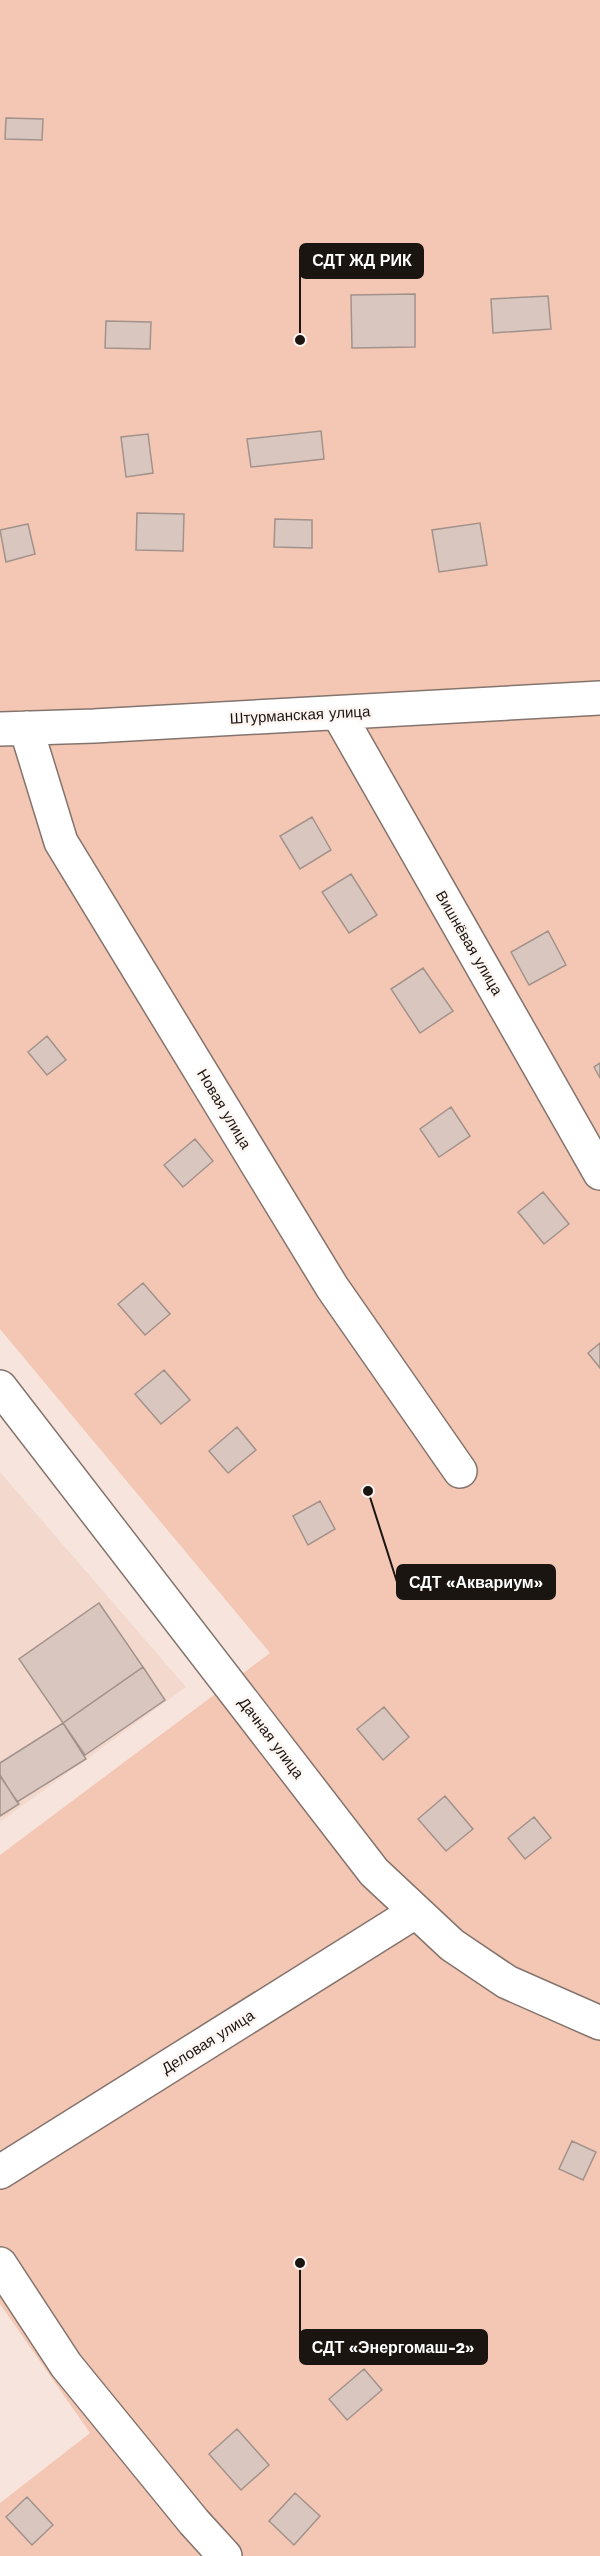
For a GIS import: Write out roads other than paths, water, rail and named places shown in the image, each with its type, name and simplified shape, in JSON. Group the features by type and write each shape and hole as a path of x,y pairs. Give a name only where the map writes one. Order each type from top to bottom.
{"street":[{"name":"Штурманская улица","path":"13,729 600,698"},
{"name":"Вишнёвая улица","path":"338,713 600,1173"},
{"name":"Новая улица","path":"13,729 61,842 332,1287 460,1471"},
{"name":"Дачная улица","path":"0,1387 374,1872 452,1945 507,1982 600,2023"},
{"name":"Деловая улица","path":"0,2172 415,1912"},
{"path":"0,2264 66,2365 194,2522 225,2556"}],"place":[{"name":"СДТ ЖД РИК","path":"300,340"},
{"name":"СДТ «Аквариум»","path":"368,1491"},
{"name":"СДТ «Энергомаш-2»","path":"300,2263"}]}
